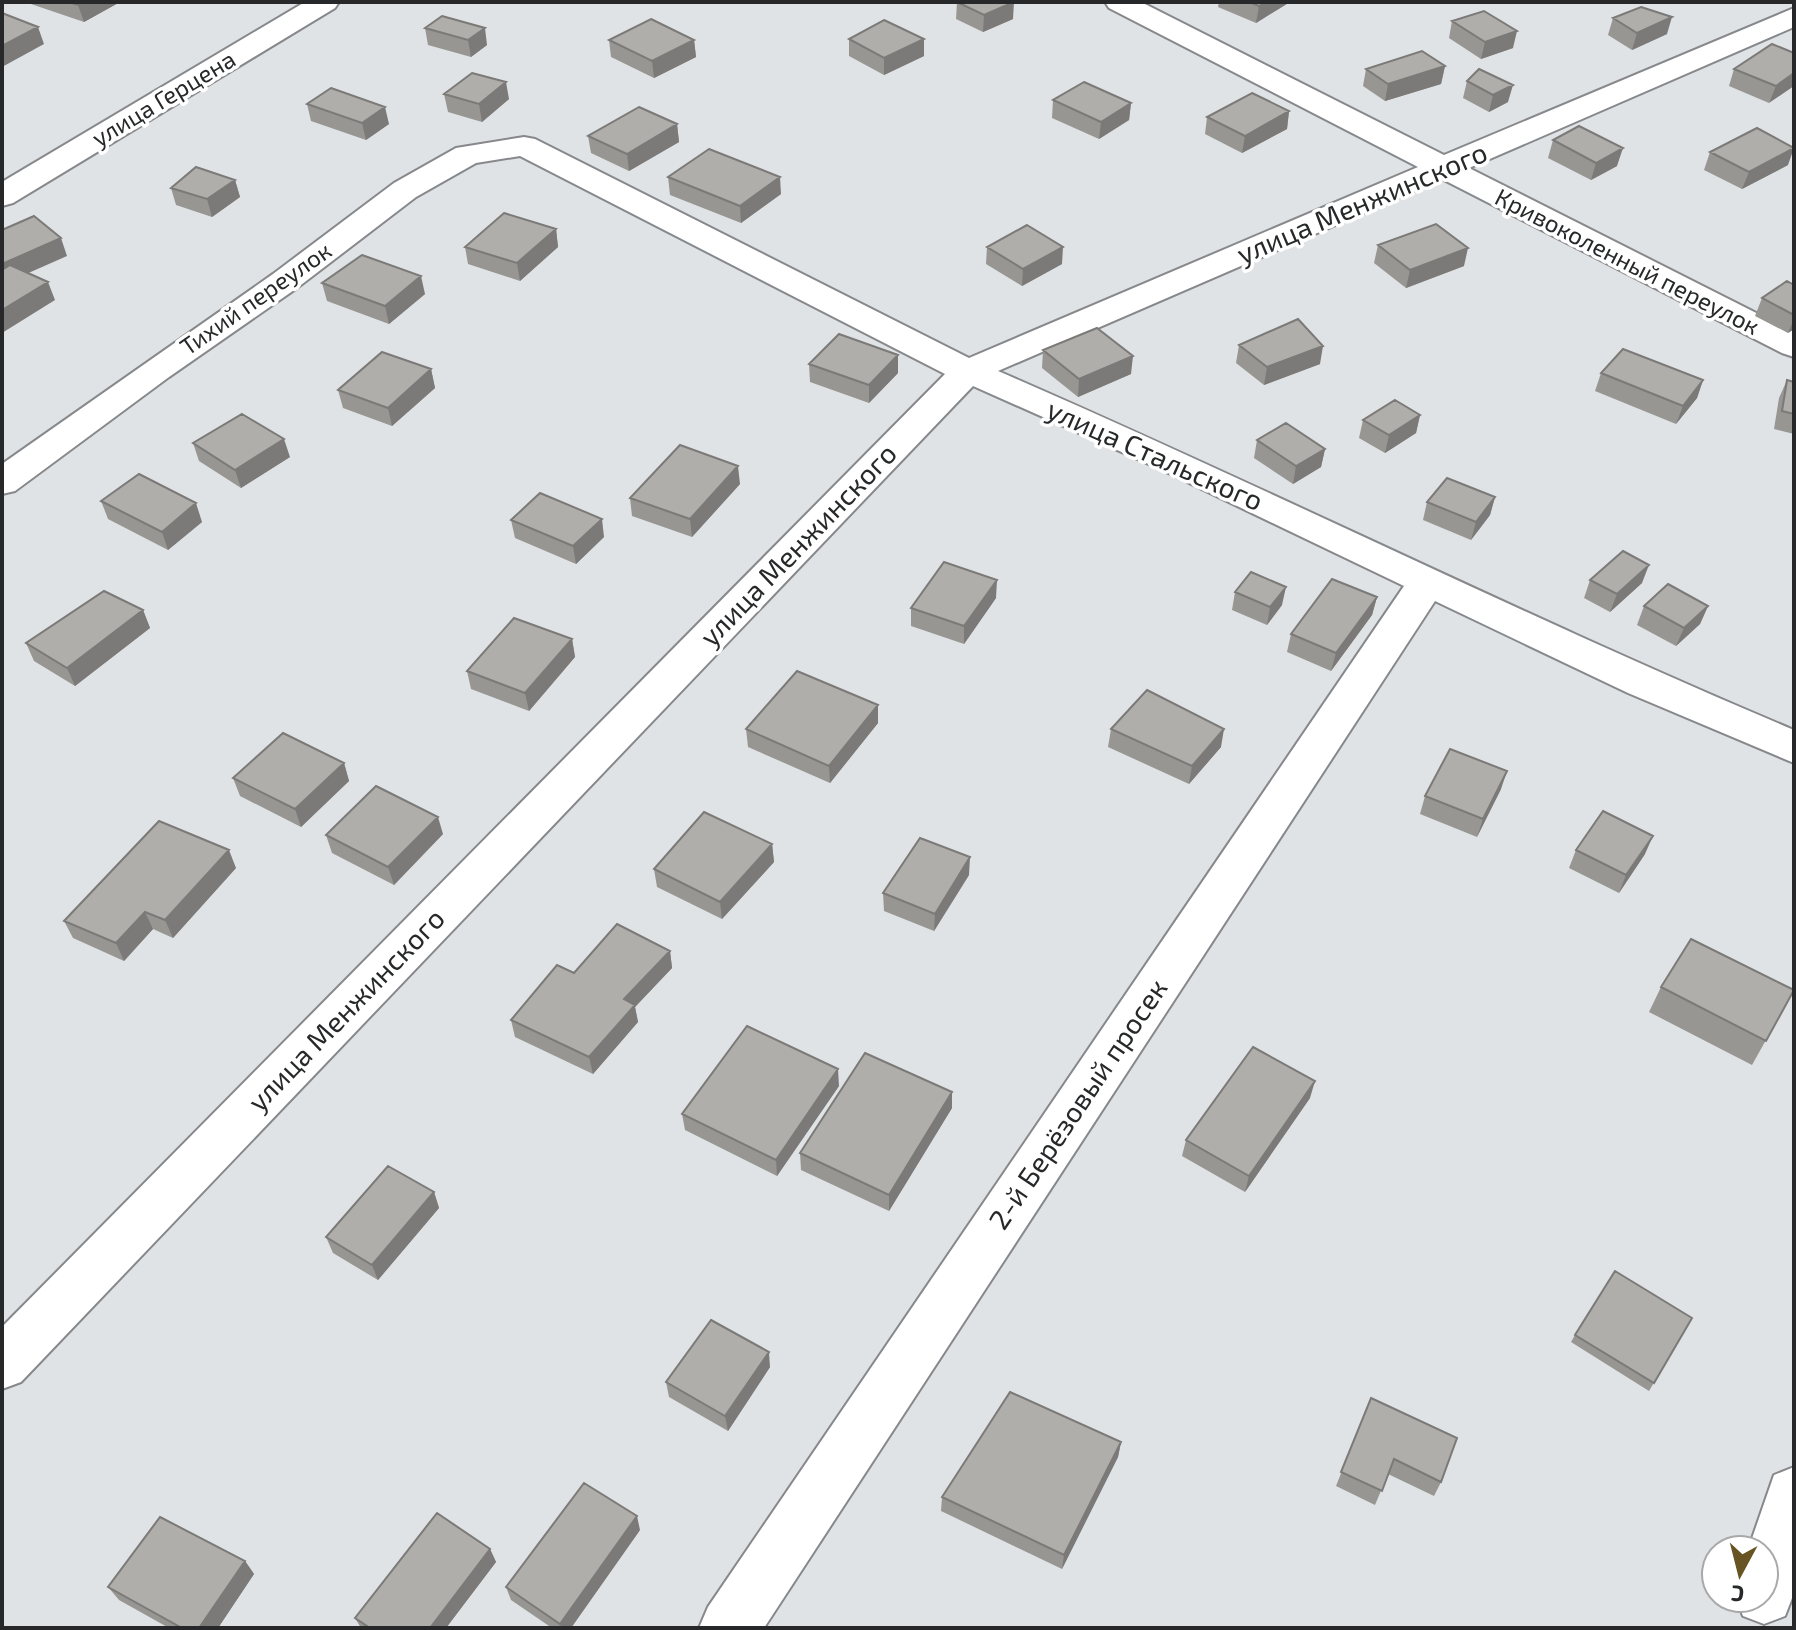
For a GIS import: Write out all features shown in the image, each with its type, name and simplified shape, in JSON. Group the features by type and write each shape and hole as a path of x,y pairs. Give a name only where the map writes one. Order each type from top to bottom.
{"street":[{"name":"улица Герцена","path":"2,196 325,2"},
{"name":"Кривоколенный переулок","path":"1119,2 1794,346"},
{"name":"улица Менжинского","path":"2,1364 968,371 1794,17"},
{"name":"улица Стальского","path":"524,146 968,371 1428,580 1643,683 1794,747"},
{"name":"Тихий переулок","path":"2,482 156,369 285,281 405,190 467,155 524,146"},
{"name":"2-й Берёзовый просек","path":"729,1628 1428,580"},
{"path":"1780,1542 1794,1495"}],"building":[{"path":"957,2 1014,2 984,15"},
{"path":"1641,7 1672,17 1637,33 1613,18"},
{"path":"1484,11 1517,31 1485,42 1452,21"},
{"path":"2,13 38,27 2,46"},
{"path":"442,16 485,28 468,40 425,28"},
{"path":"651,19 694,40 652,61 609,40"},
{"path":"884,20 924,39 884,58 849,39"},
{"path":"1772,44 1794,53 1794,73 1776,86 1734,69"},
{"path":"1422,51 1445,66 1388,84 1366,69"},
{"path":"1479,69 1513,85 1493,95 1467,81"},
{"path":"472,73 506,82 479,104 444,94"},
{"path":"1084,82 1131,103 1101,122 1053,100"},
{"path":"331,88 385,107 362,123 307,104"},
{"path":"1252,93 1289,111 1245,136 1207,117"},
{"path":"639,107 677,124 627,154 588,136"},
{"path":"1579,126 1623,148 1596,163 1553,140"},
{"path":"1757,128 1794,148 1749,172 1710,152"},
{"path":"709,149 780,177 740,206 668,177"},
{"path":"196,167 235,180 207,199 171,188"},
{"path":"504,213 556,229 517,263 465,247"},
{"path":"34,216 61,238 2,264 2,230"},
{"path":"1436,224 1468,248 1410,270 1378,245"},
{"path":"1027,225 1063,247 1023,269 987,247"},
{"path":"362,255 421,276 385,306 322,283"},
{"path":"10,265 48,282 2,310 2,270"},
{"path":"1787,281 1794,285 1794,315 1762,298"},
{"path":"1298,319 1323,346 1267,367 1239,345"},
{"path":"1097,328 1133,356 1079,379 1043,350"},
{"path":"839,334 898,355 869,385 809,364"},
{"path":"1623,349 1703,380 1683,406 1601,373"},
{"path":"382,352 431,369 388,408 338,390"},
{"path":"1787,380 1794,382 1794,414 1782,411"},
{"path":"1395,400 1420,415 1389,435 1363,420"},
{"path":"242,414 284,439 235,470 193,443"},
{"path":"1286,423 1325,449 1296,466 1257,440"},
{"path":"680,445 738,466 690,519 630,498"},
{"path":"139,474 196,503 162,532 101,501"},
{"path":"1447,478 1495,497 1476,522 1427,502"},
{"path":"540,493 602,519 573,546 511,520"},
{"path":"1623,551 1649,565 1617,594 1590,580"},
{"path":"944,562 997,580 964,626 911,608"},
{"path":"1251,572 1286,587 1270,607 1235,592"},
{"path":"1332,579 1377,597 1336,653 1291,634"},
{"path":"1668,584 1708,606 1684,628 1644,606"},
{"path":"104,591 143,610 67,668 26,643"},
{"path":"514,618 572,639 525,693 467,671"},
{"path":"797,671 878,705 829,766 746,729"},
{"path":"1147,690 1224,729 1192,766 1111,729"},
{"path":"283,733 344,763 295,809 233,778"},
{"path":"1450,749 1507,771 1483,819 1425,796"},
{"path":"376,786 438,817 388,867 326,835"},
{"path":"1603,811 1653,836 1626,875 1576,850"},
{"path":"704,812 772,844 720,902 654,869"},
{"path":"159,821 229,850 165,920 145,912 116,943 64,921"},
{"path":"920,838 970,857 935,914 883,893"},
{"path":"617,924 670,951 624,999 635,1005 589,1057 511,1020 557,965 574,973"},
{"path":"1691,939 1794,990 1766,1041 1661,987"},
{"path":"747,1026 838,1069 776,1160 682,1114"},
{"path":"1253,1047 1315,1081 1249,1176 1186,1140"},
{"path":"865,1053 952,1092 889,1195 800,1153"},
{"path":"388,1166 434,1192 372,1265 326,1237"},
{"path":"1615,1271 1692,1318 1654,1383 1575,1335"},
{"path":"711,1320 769,1352 725,1416 666,1382"},
{"path":"1010,1392 1121,1442 1064,1555 942,1497"},
{"path":"1371,1398 1457,1438 1441,1482 1394,1459 1382,1491 1341,1472"},
{"path":"584,1483 637,1516 560,1624 506,1587"},
{"path":"437,1513 490,1549 430,1628 370,1628 355,1618"},
{"path":"160,1517 245,1561 199,1628 182,1628 108,1587"}]}
